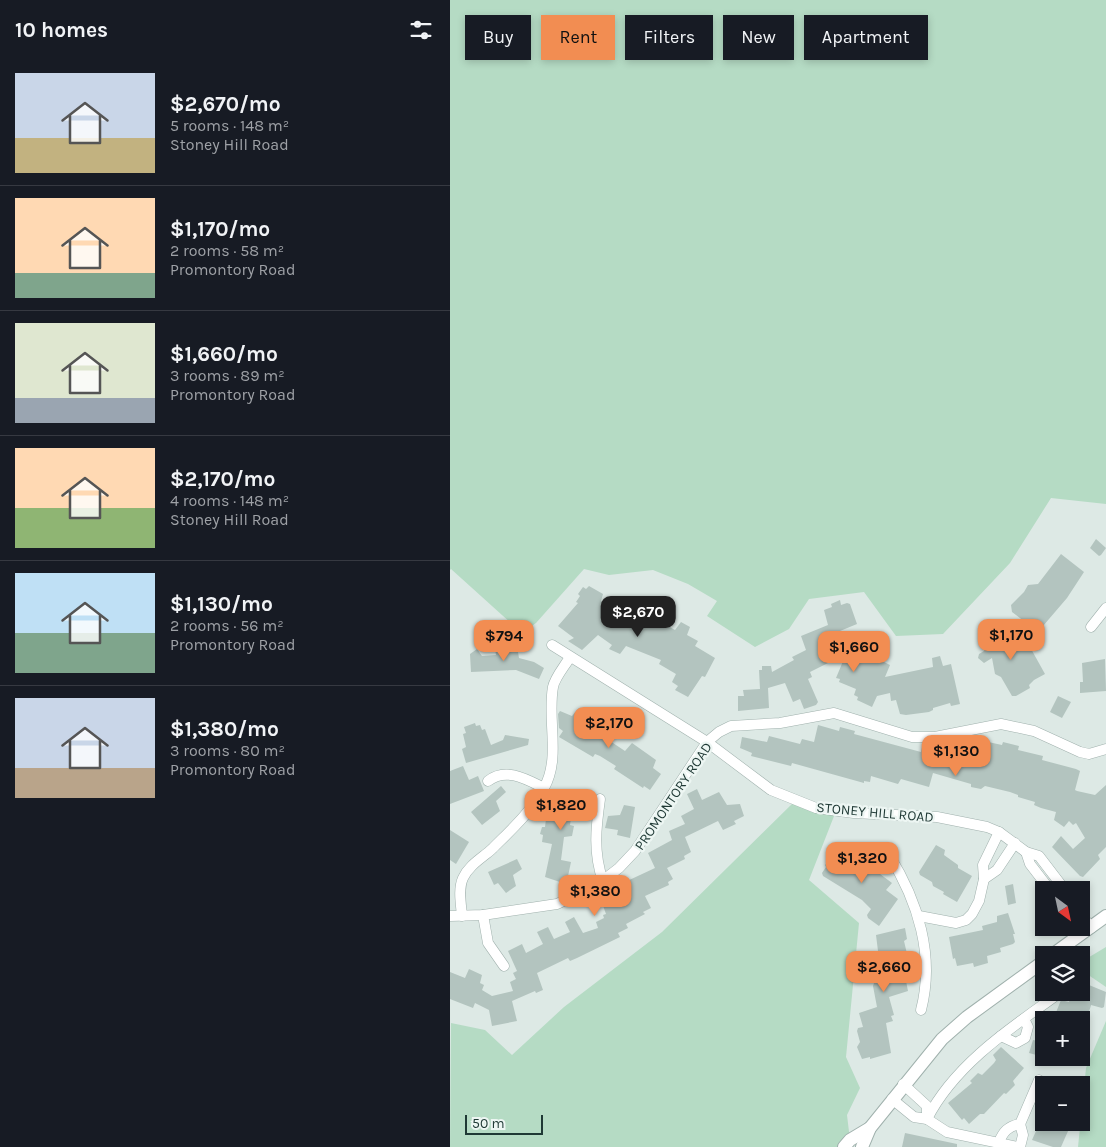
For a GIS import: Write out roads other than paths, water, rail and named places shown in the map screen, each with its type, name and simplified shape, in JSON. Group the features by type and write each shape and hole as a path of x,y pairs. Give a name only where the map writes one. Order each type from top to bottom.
{"street":[{"path":"1091,627 1106,608"},
{"name":"STONEY HILL ROAD","path":"552,645 707,742 771,790 816,808 873,814 936,817 972,823 999,832 1026,852 1039,856 1060,881"},
{"path":"462,916 460,897 462,880 470,866 519,822 544,788 550,774 553,759 551,740 553,685 570,657"},
{"name":"PROMONTORY ROAD","path":"450,916 483,915 557,904 603,880 620,868 635,851 707,742 719,732 731,726 780,723 834,713 912,737 935,737 1001,724 1034,731 1080,752 1089,754 1106,749"},
{"path":"488,781 494,777 509,774 521,777 544,788"},
{"path":"600,800 595,833 597,859 603,880"},
{"path":"919,916 956,924 966,920 980,901 984,879 983,865 999,832"},
{"path":"984,879 997,870 1015,843"},
{"name":"STONEY HILL ROAD","path":"1026,852 1030,864 1043,881"},
{"path":"889,855 919,916 926,969 925,996 921,1010"},
{"path":"1055,881 1058,878"},
{"path":"483,915 488,943 504,966"},
{"path":"1090,926 1106,916"},
{"path":"1063,946 1076,936"},
{"path":"862,1147 870,1128 903,1084 953,1028 1035,968"},
{"path":"927,1119 948,1087 1001,1036 1049,1001"},
{"path":"1001,1036 1016,1043 1025,1038 1028,1026 1024,1019"},
{"path":"903,1084 927,1106 927,1119"},
{"path":"892,1099 914,1117 927,1119 947,1132 1019,1147 1023,1135 1020,1124 1035,1089"},
{"path":"999,1142 1003,1132 1010,1127 1020,1124"},
{"path":"844,1147 850,1140 870,1128"}]}
